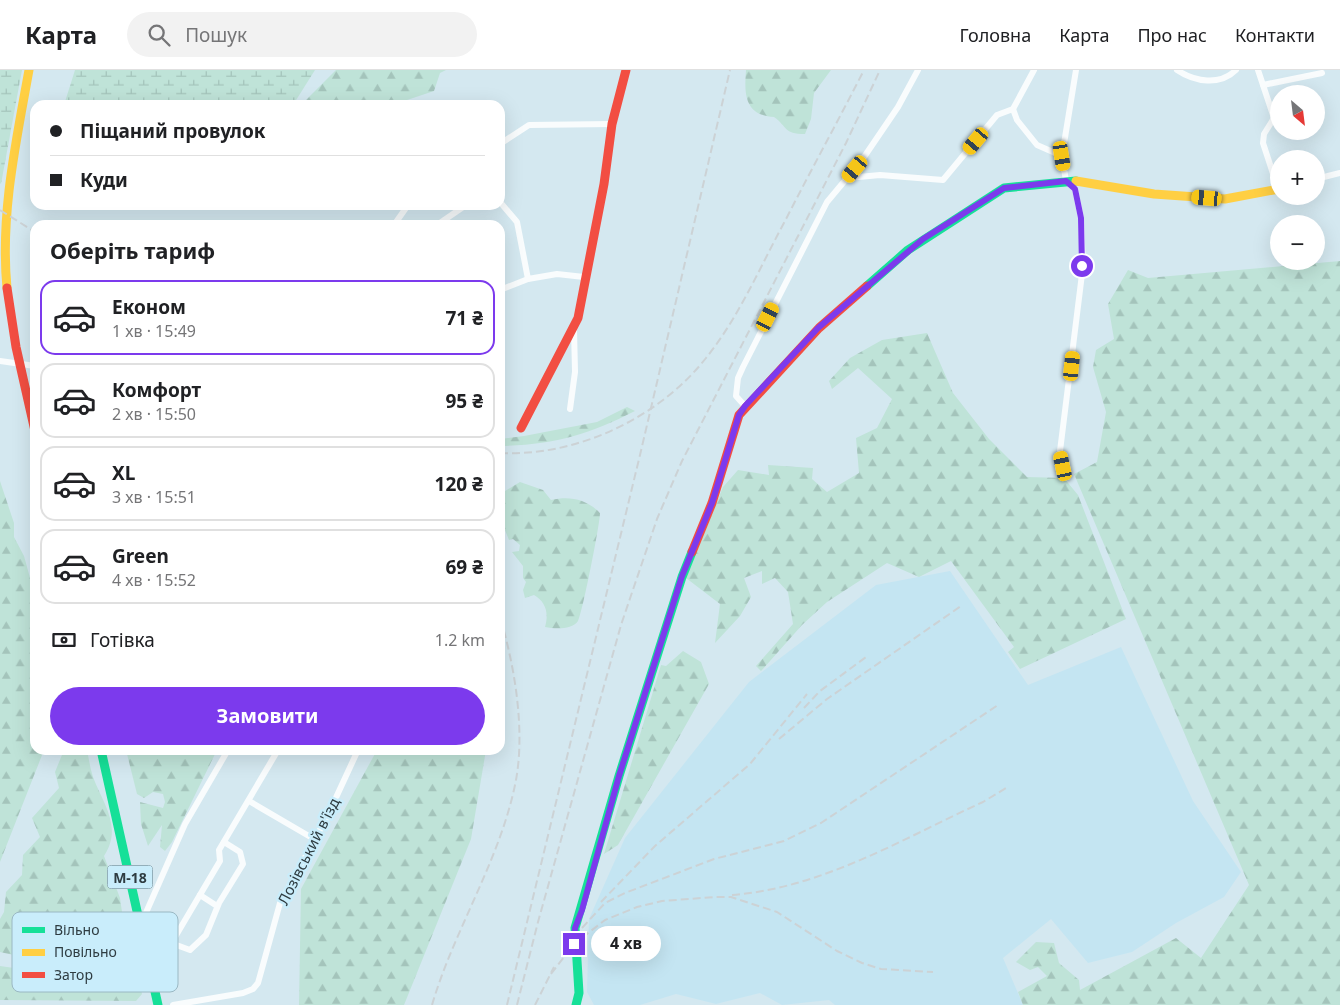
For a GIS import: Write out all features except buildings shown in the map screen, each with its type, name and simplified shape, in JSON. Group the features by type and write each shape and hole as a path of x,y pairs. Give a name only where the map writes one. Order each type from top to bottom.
{"main road":[{"path":"29,70 2,223 10,308 30,407"},
{"path":"521,428 574,329 604,184 612,124 626,70"},
{"path":"576,1005 579,993 575,928 582,910 619,776 682,576 712,503 739,415 745,406 818,328 923,239 1004,188 1066,181 1088,182 1154,194 1225,199 1270,191"},
{"name":"М-18","path":"102,755 137,912"},
{"name":"М-18","path":"155,992 158,1005"}],"street":[{"path":"745,406 736,396 738,378 827,202 848,178 898,107 918,70"},
{"path":"848,178 880,175 943,180 997,115 1012,109 1034,70"},
{"path":"1063,466 1060,451 1082,266 1079,208 1075,189 1066,181 1062,156 1076,70"},
{"path":"1177,70 1187,77 1205,81 1229,77 1236,70"},
{"path":"1258,70 1274,118 1264,134 1264,143 1270,163"},
{"path":"1263,85 1322,73"},
{"path":"1012,109 1016,120 1037,146 1062,156"},
{"path":"505,141 529,125 612,124"},
{"path":"1325,177 1340,173"},
{"path":"505,208 517,222 528,279"},
{"path":"444,220 459,210"},
{"path":"505,288 528,279 557,274 584,276"},
{"path":"570,409 575,372 574,329"},
{"path":"0,362 30,366"},
{"path":"146,912 185,824 225,755"},
{"path":"178,931 220,861 219,850 275,755"},
{"name":"Лозівський в'їзд","path":"173,1005 243,993 253,989 258,983 280,903 356,755"},
{"path":"249,801 314,839"},
{"path":"178,946 190,950 198,945 206,935 217,906 243,864 240,852 224,842"},
{"path":"200,895 217,906"}],"shaded area":[{"path":"950,571 1028,685 1121,647 1193,801 1241,872 1224,897 1176,923 1132,952 1088,963 1051,919 1003,958 1023,1005 835,1005 829,1000 782,1005 760,993 716,1004 676,994 640,1005 594,1005 587,992 589,919 625,838 749,682 876,585"}],"green space":[{"path":"0,70 22,70 1,184 0,183"},
{"path":"75,70 315,70 296,100 66,100"},
{"path":"336,70 446,70 440,73 434,91 407,100 306,100"},
{"path":"746,70 831,70 814,93 811,119 805,134 793,133 774,117 764,115 752,108 746,95"},
{"path":"1340,261 1340,1005 1023,1005 1018,992 1047,976 1038,967 1030,970 1016,962 1036,942 1054,943 1059,963 1079,980 1080,990 1176,938 1201,958 1249,885 1074,474 1097,462 1106,412 1093,367 1096,350 1114,339 1108,304 1128,270 1148,278 1270,267 1270,270 1325,270 1325,262"},
{"path":"927,333 953,393 989,439 1027,477 1064,478 1078,495 1126,619 1020,669 1008,652 1014,647 951,561 919,577 887,563 827,602 802,625 761,671 756,666 793,624 788,592 775,578 762,584 762,571 744,578 751,597 740,616 715,643 720,604 686,578 723,487 738,470 769,475 768,465 813,468 812,479 827,492 859,473 856,438 877,428 892,399 858,368 832,389 829,381 850,358 882,340"},
{"path":"627,407 635,411 602,426 570,437 554,441 505,446 505,438 597,422"},
{"path":"0,481 14,523 14,537 24,556 30,578 30,755 42,755 0,862"},
{"path":"520,482 543,490 551,500 565,498 577,500 589,504 600,513 583,603 578,621 572,626 545,627 547,617 544,605 534,595 525,598 523,590 526,582 523,578 523,566 512,552 519,551 520,545 513,539 509,540 505,530 505,491"},
{"path":"683,651 701,662 709,684 618,845 604,854 661,665 666,666"},
{"path":"62,755 88,755 93,777 112,825 112,835 104,856 120,898 122,912 12,912 12,955 0,952 0,919 4,912 6,892 22,875 23,855 40,837 32,818 59,788 55,772"},
{"path":"127,755 215,755 172,842 165,851 160,847 162,825 148,846 141,824 140,802 163,808 165,802 163,794 153,792 144,798 137,794"},
{"path":"374,755 485,755 471,839 404,1005 299,1005 301,889"},
{"path":"0,966 12,968 12,992 142,992 142,994 136,1001 0,1000"}],"railway":[{"path":"507,1005 640,455 730,70"},
{"path":"505,453 529,453 558,448 586,441 614,430 665,399 687,379 718,342 739,309 864,70"},
{"path":"517,1005 538,922 621,625 657,519 682,461 846,143 880,70"},
{"path":"0,210 30,229"},
{"path":"779,739 827,699 961,606"},
{"path":"432,1005 452,950 488,869 508,813 515,785 518,765 519,722 514,678 505,636"},
{"path":"804,708 820,691 866,657"},
{"path":"601,902 655,846 750,764 807,694"},
{"path":"582,928 605,903 625,893 714,859 784,841 821,823 998,705"},
{"path":"732,895 765,891 798,883 861,860 983,802 1006,788"},
{"path":"551,974 574,944 605,920 637,907 662,901 715,897 731,897 777,912 837,951 862,963 881,969 933,972"},
{"path":"535,1005 554,967"}],"traffic: fast":[{"path":"867,286 908,250 1004,188 1076,181"},
{"path":"576,1005 579,993 575,928 619,776 682,577 692,552"},
{"path":"102,755 137,912"},
{"path":"155,992 158,1005"}],"traffic: slow":[{"path":"7,288 5,261 7,206 14,151 29,70"},
{"path":"1076,181 1154,194 1225,199 1270,191"}],"traffic: jam":[{"path":"521,428 578,318 604,184 612,124 626,70"},
{"path":"692,552 712,503 739,415 819,328 867,286"},
{"path":"7,288 16,347 30,409"}],"route":[{"path":"574,944 575,928 582,910 619,776 682,576 712,503 739,415 745,406 818,328 908,250 1004,188 1066,181 1075,189 1081,218 1082,266"}]}
